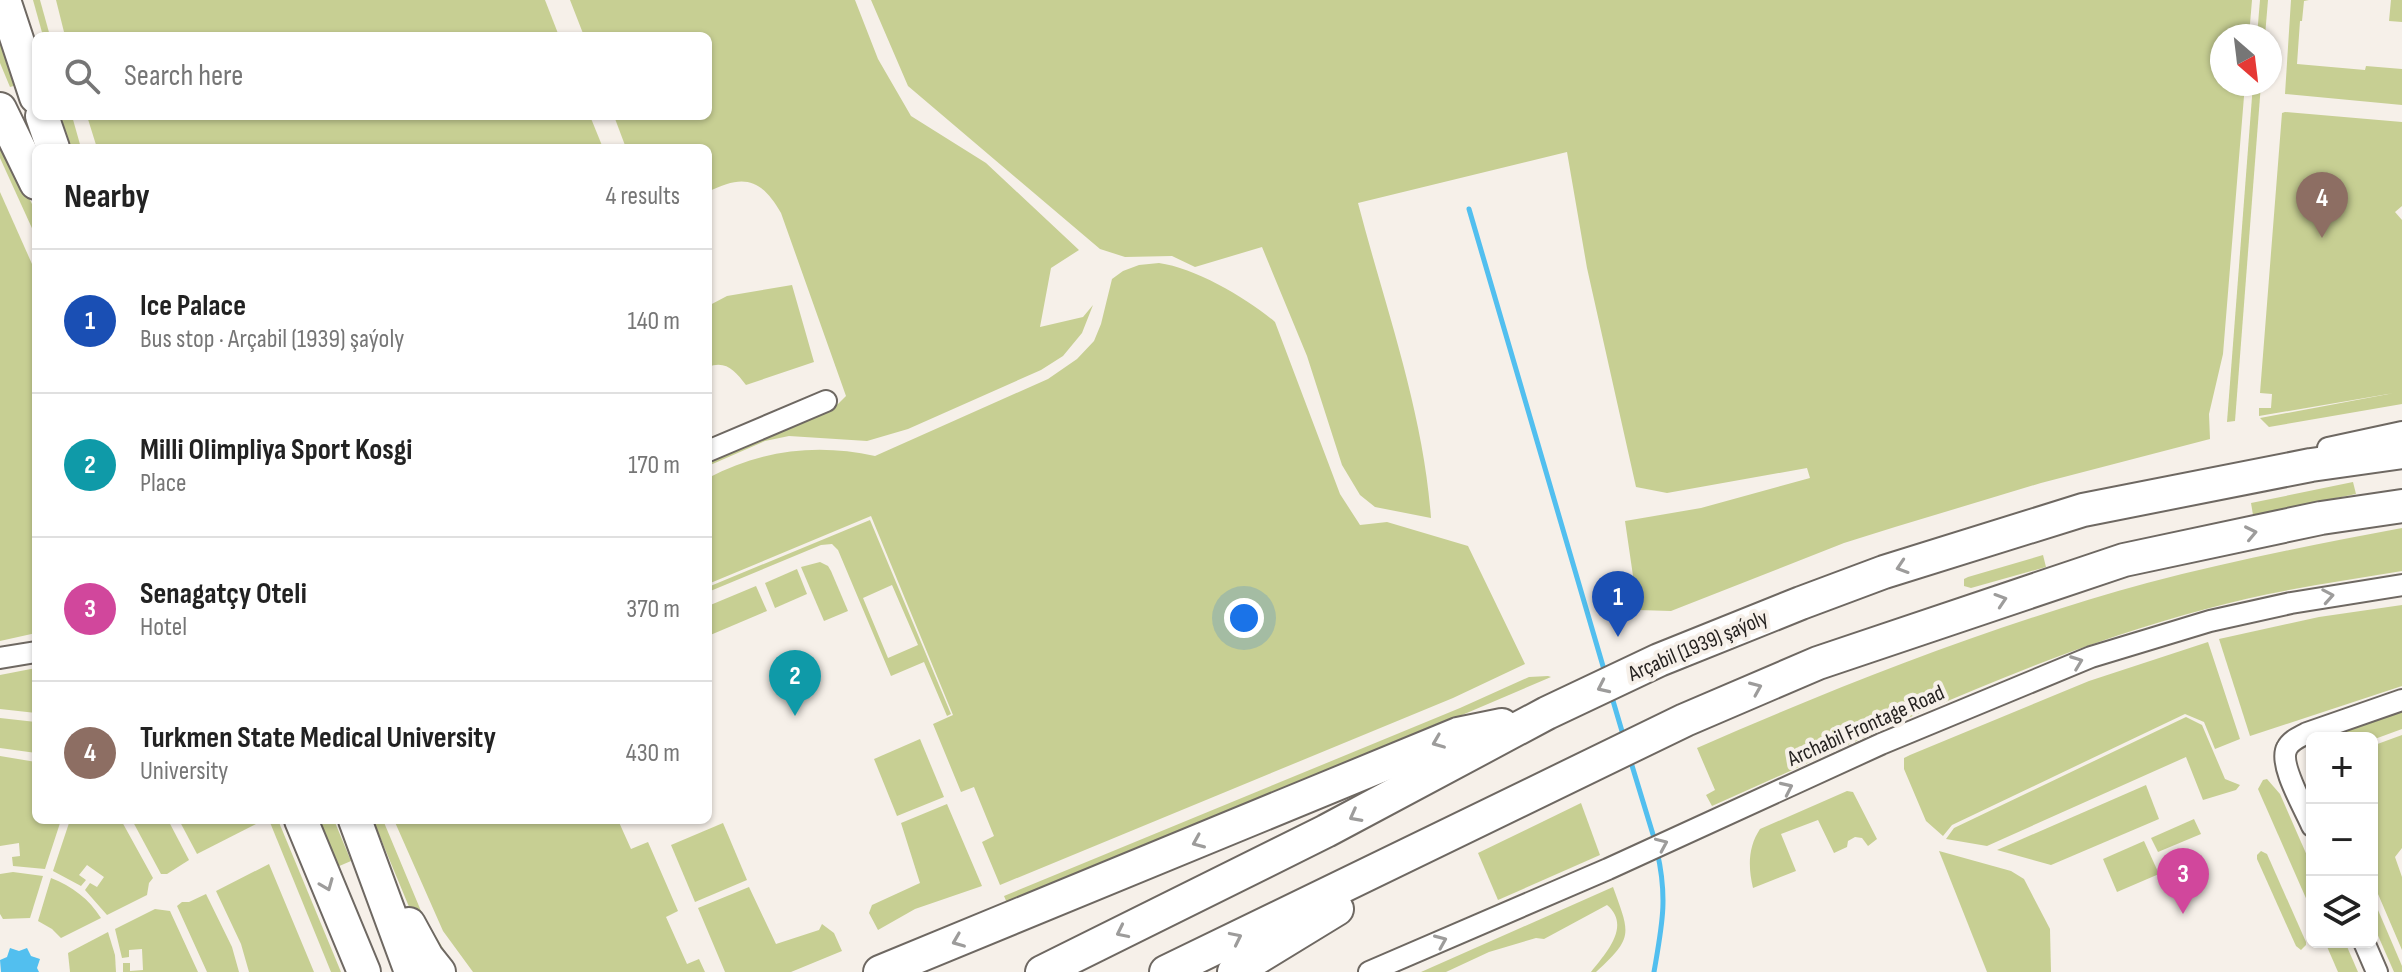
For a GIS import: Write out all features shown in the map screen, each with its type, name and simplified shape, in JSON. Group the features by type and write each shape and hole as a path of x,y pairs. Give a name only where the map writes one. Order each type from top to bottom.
{"main road":[{"path":"6,2 32,84"},
{"path":"0,109 32,175"},
{"path":"43,120 52,144"},
{"name":"Arçabil (1939) şaýoly","path":"1042,972 1326,831 1544,714 1659,660 1884,572 2083,510 2311,465 2402,452"},
{"path":"1166,972 1685,720 1818,663 2124,560 2321,518 2402,506"},
{"path":"880,972 1458,734 1544,714"},
{"path":"1234,972 1358,896 1565,777"},
{"path":"303,824 357,965"},
{"path":"360,832 411,972"},
{"path":"360,832 427,957 439,972"}],"street":[{"path":"712,449 826,401"},
{"path":"2083,510 2248,465 2402,432"},
{"name":"Archabil Frontage Road","path":"1369,972 1608,869 1881,744 2091,657 2210,621 2291,603 2402,585"},
{"path":"0,658 32,653"},
{"path":"2306,812 2284,761 2286,749 2295,739 2307,733 2402,700"},
{"path":"2367,948 2377,972"}],"green space":[{"path":"33,0 40,0 49,32 42,32"},
{"path":"56,0 545,0 557,32 64,32"},
{"path":"570,0 855,0 878,59 911,116 986,163 1079,250 1051,268 1040,327 1083,317 1093,305 1082,333 1063,356 1041,370 908,429 867,441 789,436 765,441 712,464 712,455 838,404 846,396 781,213 774,201 750,183 731,183 712,190 712,144 624,144 616,120 712,120 712,32 582,32"},
{"path":"871,0 2252,0 2250,24 2210,24 2210,96 2244,96 2223,354 2209,414 2210,439 2041,483 1844,543 1671,611 1638,610 1625,521 1701,508 1810,478 1807,468 1667,493 1636,487 1587,268 1567,152 1358,203 1412,398 1427,477 1431,518 1375,507 1360,495 1342,465 1307,356 1262,247 1195,267 1172,256 1125,257 1100,249 908,86"},
{"path":"2260,0 2268,0 2266,24 2258,24"},
{"path":"2291,0 2309,0 2304,1 2300,21 2297,64 2365,70 2366,66 2402,69 2402,105 2285,94"},
{"path":"2391,0 2402,0 2402,22 2389,21"},
{"path":"0,40 17,85 10,87 0,63"},
{"path":"2252,96 2260,96 2235,421 2227,422"},
{"path":"2282,113 2402,122 2402,206 2395,212 2402,220 2402,404 2269,427 2260,418 2394,393 2259,416 2259,408 2271,408 2272,394 2260,393"},
{"path":"62,120 73,120 80,144 69,144"},
{"path":"88,120 592,120 601,144 96,144"},
{"path":"0,140 32,204 32,228 0,158"},
{"path":"0,192 32,264 32,634 0,641"},
{"path":"1159,263 1188,271 1220,285 1275,322 1340,494 1360,525 1387,522 1468,546 1525,664 1453,698 1000,885 982,842 994,836 974,787 961,792 933,724 953,715 871,516 712,582 712,476 748,461 790,452 832,450 875,456 1048,379 1077,359 1094,341 1112,279 1139,265"},
{"path":"792,285 814,362 746,385 734,371 725,366 712,366 712,304 727,296"},
{"path":"2353,482 2356,494 2253,515 2251,503"},
{"path":"870,520 951,714 947,716 924,662 891,676 838,550 832,544 821,545 712,590 712,585","holes":["892,585 918,645 888,658 863,598"]},
{"path":"2402,528 2402,571 2254,597 2142,627 2017,672 1712,806 1706,795 1715,790 1697,748 1863,679 1976,637 2147,583 2274,553"},
{"path":"2043,555 2046,567 1971,588 1964,586 1964,579 1968,577"},
{"path":"820,562 831,571 848,611 824,621 801,567"},
{"path":"797,569 807,594 775,608 765,583"},
{"path":"756,586 767,611 712,634 712,604"},
{"path":"2402,605 2402,686 2250,736 2219,639 2319,617"},
{"path":"2208,642 2240,739 2215,749 2204,722 2185,714 1952,825 1943,836 1926,821 1904,769 1904,758 2089,681"},
{"path":"32,669 32,713 0,709 0,675"},
{"path":"1529,677 1551,677 1387,747 1007,903 1004,896"},
{"path":"2402,709 2402,729 2378,738 2378,732 2335,732"},
{"path":"2186,717 2202,725 2225,779 2240,785 2236,790 2203,800 2186,757 1987,846 1946,839 1954,828"},
{"path":"0,718 32,722 32,752 0,748"},
{"path":"2402,735 2402,848 2395,857 2402,877 2402,950 2378,894 2378,744"},
{"path":"920,739 944,797 897,816 874,759"},
{"path":"0,756 32,761 32,824 60,824 45,869 13,866 12,857 20,856 19,843 0,846"},
{"path":"2267,779 2280,794 2306,853 2306,898 2258,789"},
{"path":"2146,785 2159,819 2051,865 1997,850"},
{"path":"1847,791 1853,792 1877,839 1868,846 1862,838 1855,837 1848,841 1847,847 1834,853 1818,820 1781,834 1796,871 1753,888 1750,857 1760,829"},
{"path":"1581,803 1600,855 1498,900 1478,853"},
{"path":"947,804 982,886 915,909 878,930 869,913 872,905 920,883 901,823"},
{"path":"2194,819 2201,834 2158,852 2151,838"},
{"path":"723,823 747,880 695,902 671,845"},
{"path":"69,824 123,824 153,878 147,895 107,915 85,890 90,883 97,887 104,877 87,865 79,875 86,880 81,886 53,871"},
{"path":"134,824 170,824 189,860 167,874 161,874"},
{"path":"181,824 256,824 197,854"},
{"path":"271,824 280,824 341,972 331,972"},
{"path":"319,824 336,824 351,861 337,867"},
{"path":"375,824 385,824 421,911 457,972 446,972 412,914"},
{"path":"396,824 620,824 631,849 648,842 678,911 666,917 687,964 699,959 705,972 473,972 443,931"},
{"path":"2144,841 2159,874 2117,892 2103,859"},
{"path":"1939,851 2011,871 2024,879 2050,929 2051,972 1987,972"},
{"path":"2261,851 2267,854 2306,942 2301,950 2296,946 2257,855"},
{"path":"269,864 314,972 249,972 241,944 216,891"},
{"path":"13,872 43,876 30,918 3,919 0,914 0,874"},
{"path":"51,878 79,894 101,918 61,938 38,921"},
{"path":"749,887 776,944 819,930 822,924 834,933 842,951 791,972 725,972 698,908"},
{"path":"1613,887 1623,915 1625,934 1617,951 1596,972 1591,972 1617,931 1614,913 1607,905 1544,939 1536,938 1489,952 1446,972 1421,972"},
{"path":"206,894 232,947 239,972 207,972 177,906"},
{"path":"155,909 170,911 198,972 123,972 123,963 130,963 130,971 143,970 142,949 129,950 129,957 122,958 115,929"},
{"path":"2378,910 2402,966 2402,972 2394,972 2378,936"},
{"path":"108,932 116,972 70,972 68,953"},
{"path":"2328,948 2348,948 2358,972 2338,972"}],"water":[{"path":"10,948 19,951 27,948 31,956 40,959 39,972 1,972 0,960 7,957"}],"waterway":[{"path":"1469,209 1605,673"},
{"path":"1611,694 1624,738"},
{"path":"1630,759 1655,841"},
{"path":"1654,972 1663,898 1657,851"}],"place":[{"name":"Turkmen State Medical University","path":"2322,238"},
{"name":"Ice Palace","path":"1618,637"},
{"name":"Milli Olimpliya Sport Kosgi","path":"795,716"},
{"name":"Senagatçy Oteli","path":"2183,914"}]}
